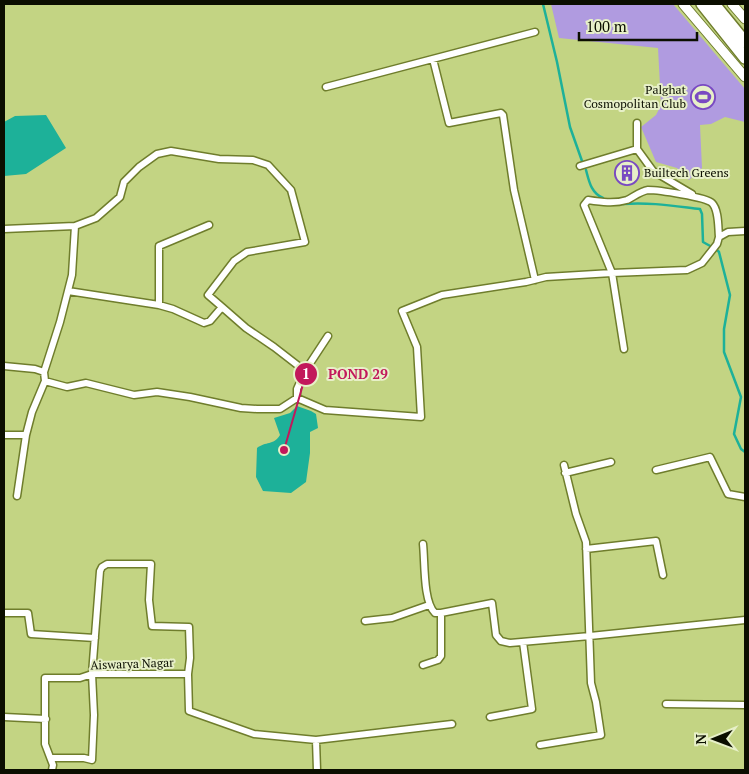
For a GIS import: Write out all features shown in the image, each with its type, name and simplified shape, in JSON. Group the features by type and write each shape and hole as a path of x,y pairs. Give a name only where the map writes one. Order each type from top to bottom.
{"highway":[{"path":"702,4 745,58"},
{"path":"714,4 745,42"}],"street":[{"path":"683,4 745,77"},
{"path":"732,4 745,16"},
{"path":"326,87 535,32"},
{"path":"433,59 449,123 501,113 503,115 514,190 535,280"},
{"path":"637,122 638,148 653,171 696,196"},
{"path":"580,166 638,148"},
{"path":"4,229 75,226 96,218 120,197 124,182 139,166 157,154 171,151 219,159 253,160 268,164 291,190 305,242 247,252 234,261 208,295 246,328 305,371"},
{"path":"297,398 325,410 421,417 417,347 402,311 442,295 546,277 612,272 688,270 702,263 717,244 720,237 716,209 706,199 647,190 618,202 604,203 588,200 584,205 612,272 624,349"},
{"path":"18,496 26,436 32,412 45,381 44,372 72,274 75,226"},
{"path":"159,306 159,246 209,226"},
{"path":"720,237 728,232 745,231"},
{"path":"68,291 172,309 204,323 210,321 222,307"},
{"path":"297,398 297,389 305,371 328,336"},
{"path":"4,366 35,369 44,372"},
{"path":"45,381 67,386 86,383 134,395 157,392 249,408 280,409 297,398"},
{"path":"4,434 26,436"},
{"path":"656,470 710,457 728,494 745,497"},
{"path":"565,473 611,462"},
{"path":"540,745 600,735 596,702 591,683 586,542 576,514 564,465"},
{"path":"586,549 656,541 663,575"},
{"path":"423,544 426,596 430,608 435,613 441,613 492,603 496,635 501,641 523,642 745,620"},
{"path":"51,758 84,758 92,760 94,715 92,674 100,571 102,567 107,564 151,564 149,600 152,626 189,627 190,658 188,674"},
{"path":"364,621 392,618 429,605"},
{"path":"4,613 28,613 31,634 95,638"},
{"path":"423,665 438,660 441,656 441,613"},
{"path":"490,717 532,709 523,642"},
{"name":"Aiswarya Nagar","path":"52,770 53,765 45,744 45,678 80,678 92,674 188,674 189,711 254,734 316,740 452,724"},
{"path":"666,704 745,705"},
{"path":"4,717 46,720"},
{"path":"316,740 317,770"}],"shaded area":[{"name":"Palghat Cosmopolitan Club","path":"551,4 673,4 745,89 745,122 725,117 711,124 700,125 702,168 689,180 677,168 656,162 641,127 656,115 661,105 658,48 559,38"}],"water":[{"path":"46,115 66,148 26,174 4,176 4,122 15,116"},
{"path":"297,406 316,414 318,428 310,432 310,453 306,482 291,493 263,491 256,477 257,448 275,441 280,435 274,418 290,413"}],"waterway":[{"path":"543,4 570,127 582,161"},
{"path":"586,170 593,190 603,198"},
{"path":"623,204 652,204 700,209 702,214 703,242 712,247"},
{"path":"717,250 730,295 724,329 724,352 741,397 734,434 741,449 745,452"}],"place":[{"name":"Palghat Cosmopolitan Club","path":"703,97"},
{"name":"Builtech Greens","path":"627,173"},
{"name":"POND 29","path":"284,450"}]}
